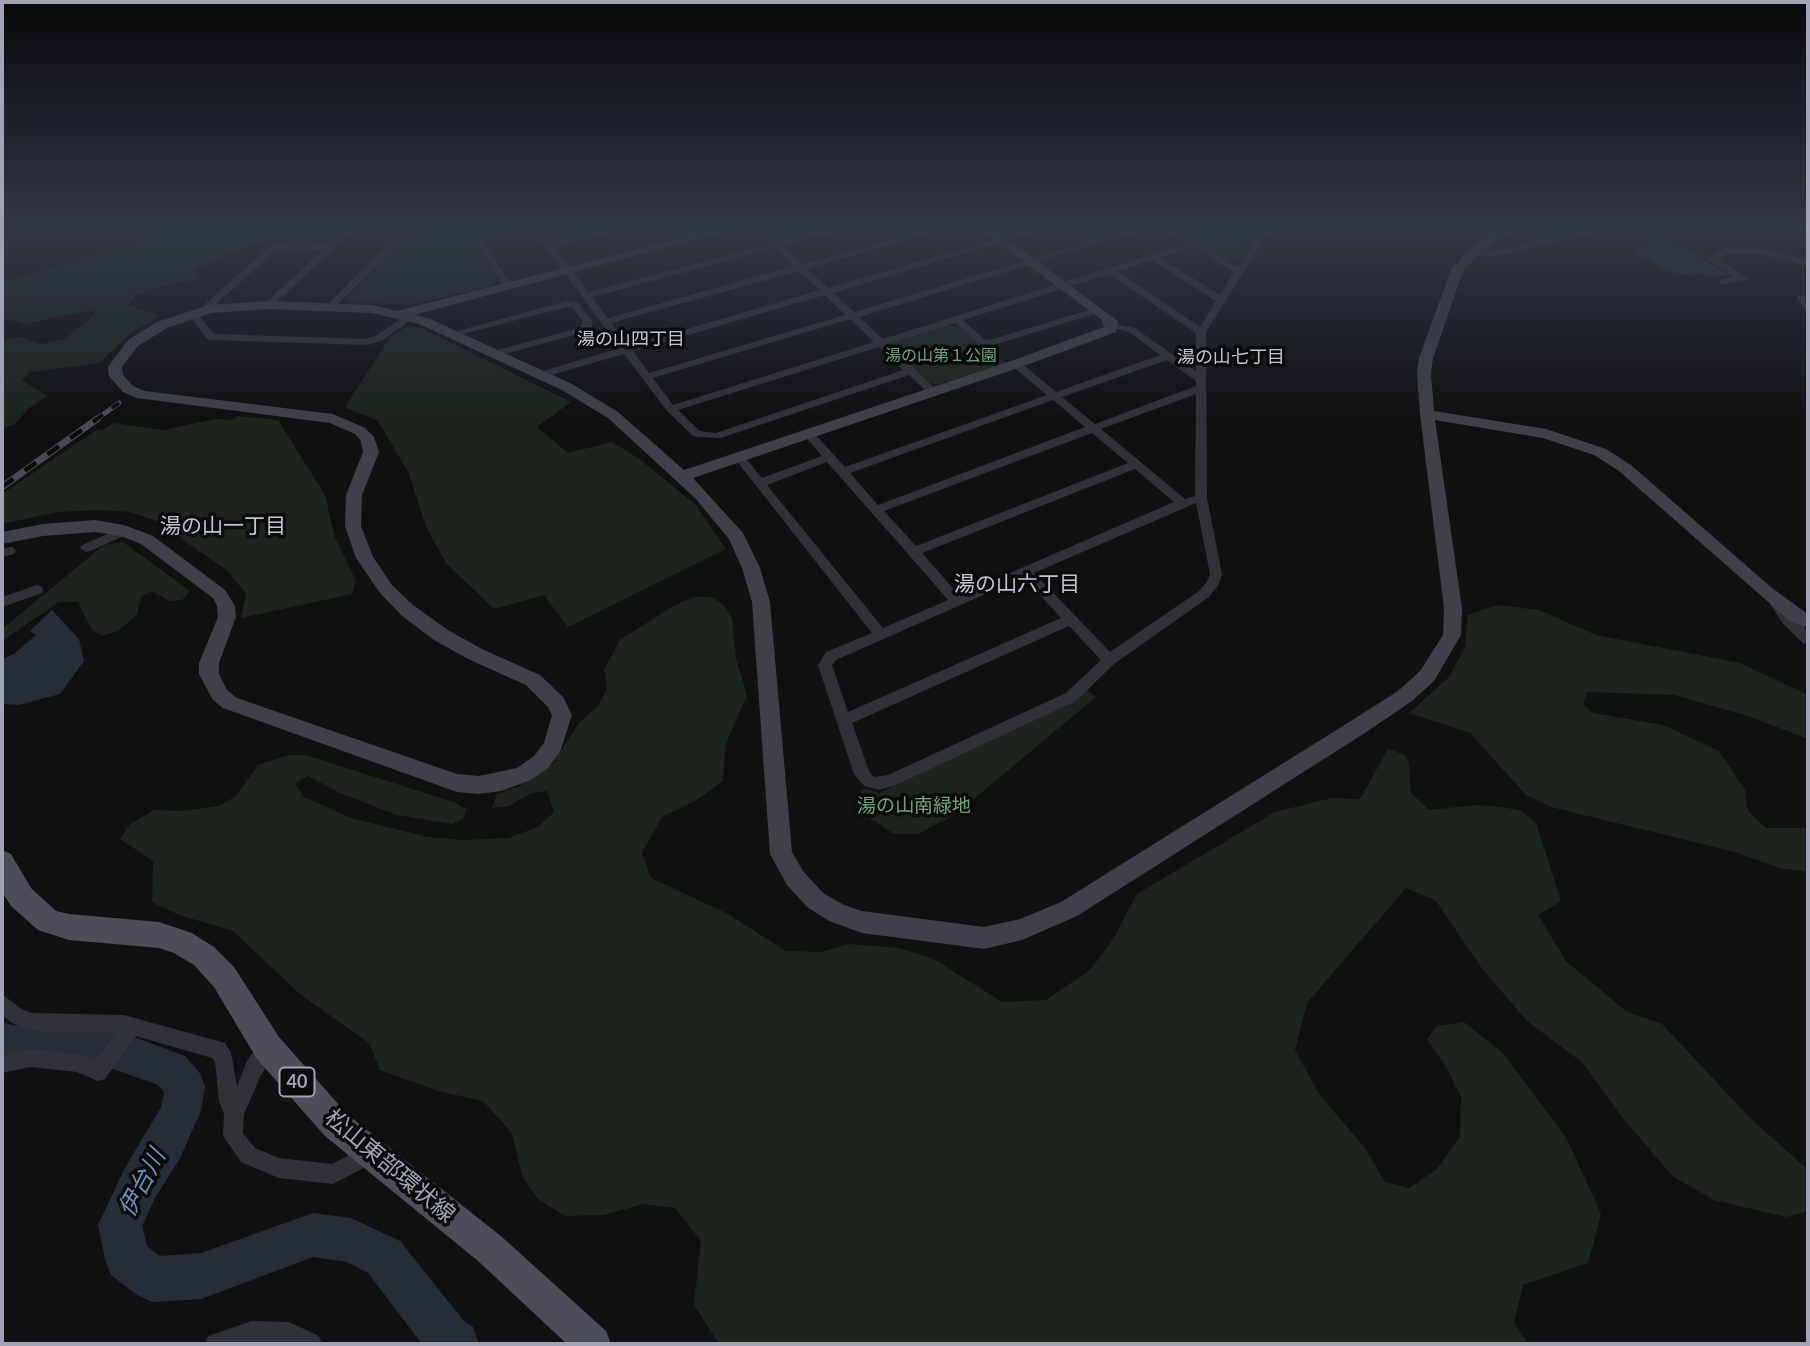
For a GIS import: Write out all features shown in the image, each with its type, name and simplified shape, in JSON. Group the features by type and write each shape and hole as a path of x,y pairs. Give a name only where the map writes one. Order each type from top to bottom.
{"main road":[{"name":"松山東部環状線","path":"2,862 11,883 21,897 48,921 69,927 159,935 182,942 204,956 223,977 268,1048 337,1125 490,1249 593,1344"}],"street":[{"path":"201,311 223,293"},
{"path":"268,305 281,293"},
{"path":"331,307 345,293"},
{"path":"201,311 211,337 367,342 379,338 405,315 484,293"},
{"path":"595,293 587,295 625,349 671,409 697,434 718,436 909,372"},
{"path":"607,321 710,293"},
{"path":"540,375 819,293"},
{"path":"827,293 933,393"},
{"path":"648,377 930,293"},
{"path":"671,409 1038,293"},
{"path":"1075,293 1111,321 1112,325"},
{"path":"1143,293 1201,332"},
{"path":"1209,293 1222,301"},
{"path":"1201,498 1183,503 831,656 825,665 862,774 869,782 879,785 1071,697 1109,660 1204,594 1213,584 1216,574 1201,498 1201,332 1227,293"},
{"path":"5,547 70,527 95,526 124,531 147,540 219,594 226,606 227,617 209,663 209,674 220,695 230,703 457,783 479,785 501,782 524,774 541,762 553,746 562,715 556,702 533,680 452,641 407,610 386,589 365,558 353,526 351,511 354,495 371,452 369,440 360,431 333,419 142,395 121,383 116,376 115,367 132,343 162,325 201,311 268,305 331,307 405,315 575,391 613,415 701,494 737,537 751,568 761,602 781,854 795,878 815,900 837,914 875,924 984,938 1023,929 1069,909 1361,725 1405,696 1426,677 1452,635 1453,608 1424,373 1426,358 1447,293"},
{"path":"1801,298 1808,307"},
{"path":"450,334 567,304 578,307 589,324 583,330 494,354"},
{"path":"955,318 981,341 990,344 1098,310"},
{"path":"681,476 1016,364 1105,332 1112,325"},
{"path":"1112,325 1132,330 1201,383"},
{"path":"843,472 1167,356"},
{"path":"1016,364 1183,503"},
{"path":"876,510 1093,429 1201,383"},
{"path":"1427,414 1546,434 1600,452 1625,468 1797,617 1808,621"},
{"path":"810,434 956,600"},
{"path":"739,457 880,634"},
{"path":"761,483 830,457"},
{"path":"913,552 1136,464"},
{"path":"86,548 124,531"},
{"path":"1025,571 1109,660"},
{"path":"2,602 37,590"},
{"path":"1773,597 1788,621 1808,639"},
{"path":"845,720 1069,620"},
{"path":"3,1004 18,1017 33,1022 106,1022 218,1050 224,1059 229,1101 234,1114"},
{"path":"2,1064 30,1058 78,1063 98,1072 130,1029"},
{"path":"268,1048 254,1068 234,1114 233,1136 248,1155 279,1168 333,1174 370,1154"},
{"path":"216,1344 252,1332 289,1334 311,1344"}],"green space":[{"path":"2,293 143,293 135,296 128,305 157,315 153,321 134,331 99,363 30,372 22,380 47,396 29,408 15,424 2,429 2,341 20,337 41,344 64,339 95,315 95,311 25,324 2,320"},
{"path":"352,293 462,293 417,304 348,303 346,299"},
{"name":"湯の山第１公園","path":"947,325 959,327 1006,363 936,385 929,383 889,346 891,342"},
{"path":"406,327 421,328 571,402 537,427 568,453 612,442 638,458 695,504 726,549 568,627 544,595 494,609 446,563 427,529 409,474 378,421 345,407 391,336"},
{"path":"238,416 278,420 325,495 335,538 356,581 352,594 241,618 246,594 228,571 154,520 130,512 99,510 58,512 2,524 2,494 98,429 103,430 113,423 164,430 215,419 232,420"},
{"path":"123,542 190,591 182,600 170,601 151,591 141,597 136,616 118,631 102,636 92,630 78,602 59,602 2,641 2,629 104,545"},
{"path":"694,597 711,597 724,605 732,619 736,659 747,695 725,746 723,781 695,801 662,817 642,853 651,878 728,914 786,951 820,952 849,944 898,948 932,958 1002,1002 1046,1000 1090,970 1112,941 1137,894 1275,812 1332,798 1360,799 1388,749 1405,755 1409,763 1411,793 1429,810 1476,805 1502,807 1522,811 1536,823 1561,901 1538,915 1566,961 1627,1012 1662,1024 1750,1118 1806,1168 1808,1211 1786,1217 1714,1200 1672,1176 1618,1112 1583,1063 1527,1021 1483,970 1436,901 1406,888 1307,1003 1295,1050 1319,1094 1365,1148 1385,1182 1409,1188 1437,1169 1460,1137 1461,1097 1446,1067 1427,1039 1437,1026 1464,1022 1503,1053 1567,1139 1601,1214 1588,1263 1523,1285 1514,1322 1528,1344 719,1344 694,1305 701,1241 675,1208 643,1204 604,1215 565,1216 538,1199 522,1176 512,1133 483,1101 438,1091 380,1070 369,1043 301,995 233,931 179,915 152,902 153,861 120,839 130,824 154,810 183,811 219,806 236,796 258,765 289,755 306,755 453,802 466,809 463,819 452,824 397,815 340,793 308,776 295,783 304,797 351,818 428,837 463,840 508,838 538,827 554,812 547,791 531,793 509,806 492,808 497,794 518,787 553,763 579,723 598,706 607,689 604,670 620,640 675,605"},
{"path":"1497,605 1539,610 1596,635 1740,663 1808,695 1808,738 1748,716 1675,695 1587,692 1583,704 1593,713 1663,725 1719,751 1745,790 1748,811 1766,828 1808,828 1808,872 1780,868 1735,852 1551,807 1526,795 1470,733 1409,713 1449,677 1465,647 1468,615"},
{"name":"湯の山南緑地","path":"1087,690 1096,697 957,813 918,834 894,834 871,819 860,792 864,788 879,793"}],"shaded area":[{"path":"52,610 79,639 84,661 60,694 19,705 2,704 2,660 36,635 30,631"}],"waterway":[{"name":"伊台川","path":"2,1041 7,1045 105,1046 171,1070 185,1086 181,1111 140,1183 120,1225 127,1259 153,1279 201,1276 313,1235 351,1240 384,1257 446,1337 456,1344"}],"railway":[{"path":"94,421 119,403"},
{"path":"2,487 97,419"}],"district":[{"name":"湯の山四丁目","path":"631,339"},
{"name":"湯の山七丁目","path":"1231,357"},
{"name":"湯の山一丁目","path":"223,526"},
{"name":"湯の山六丁目","path":"1017,584"}]}
